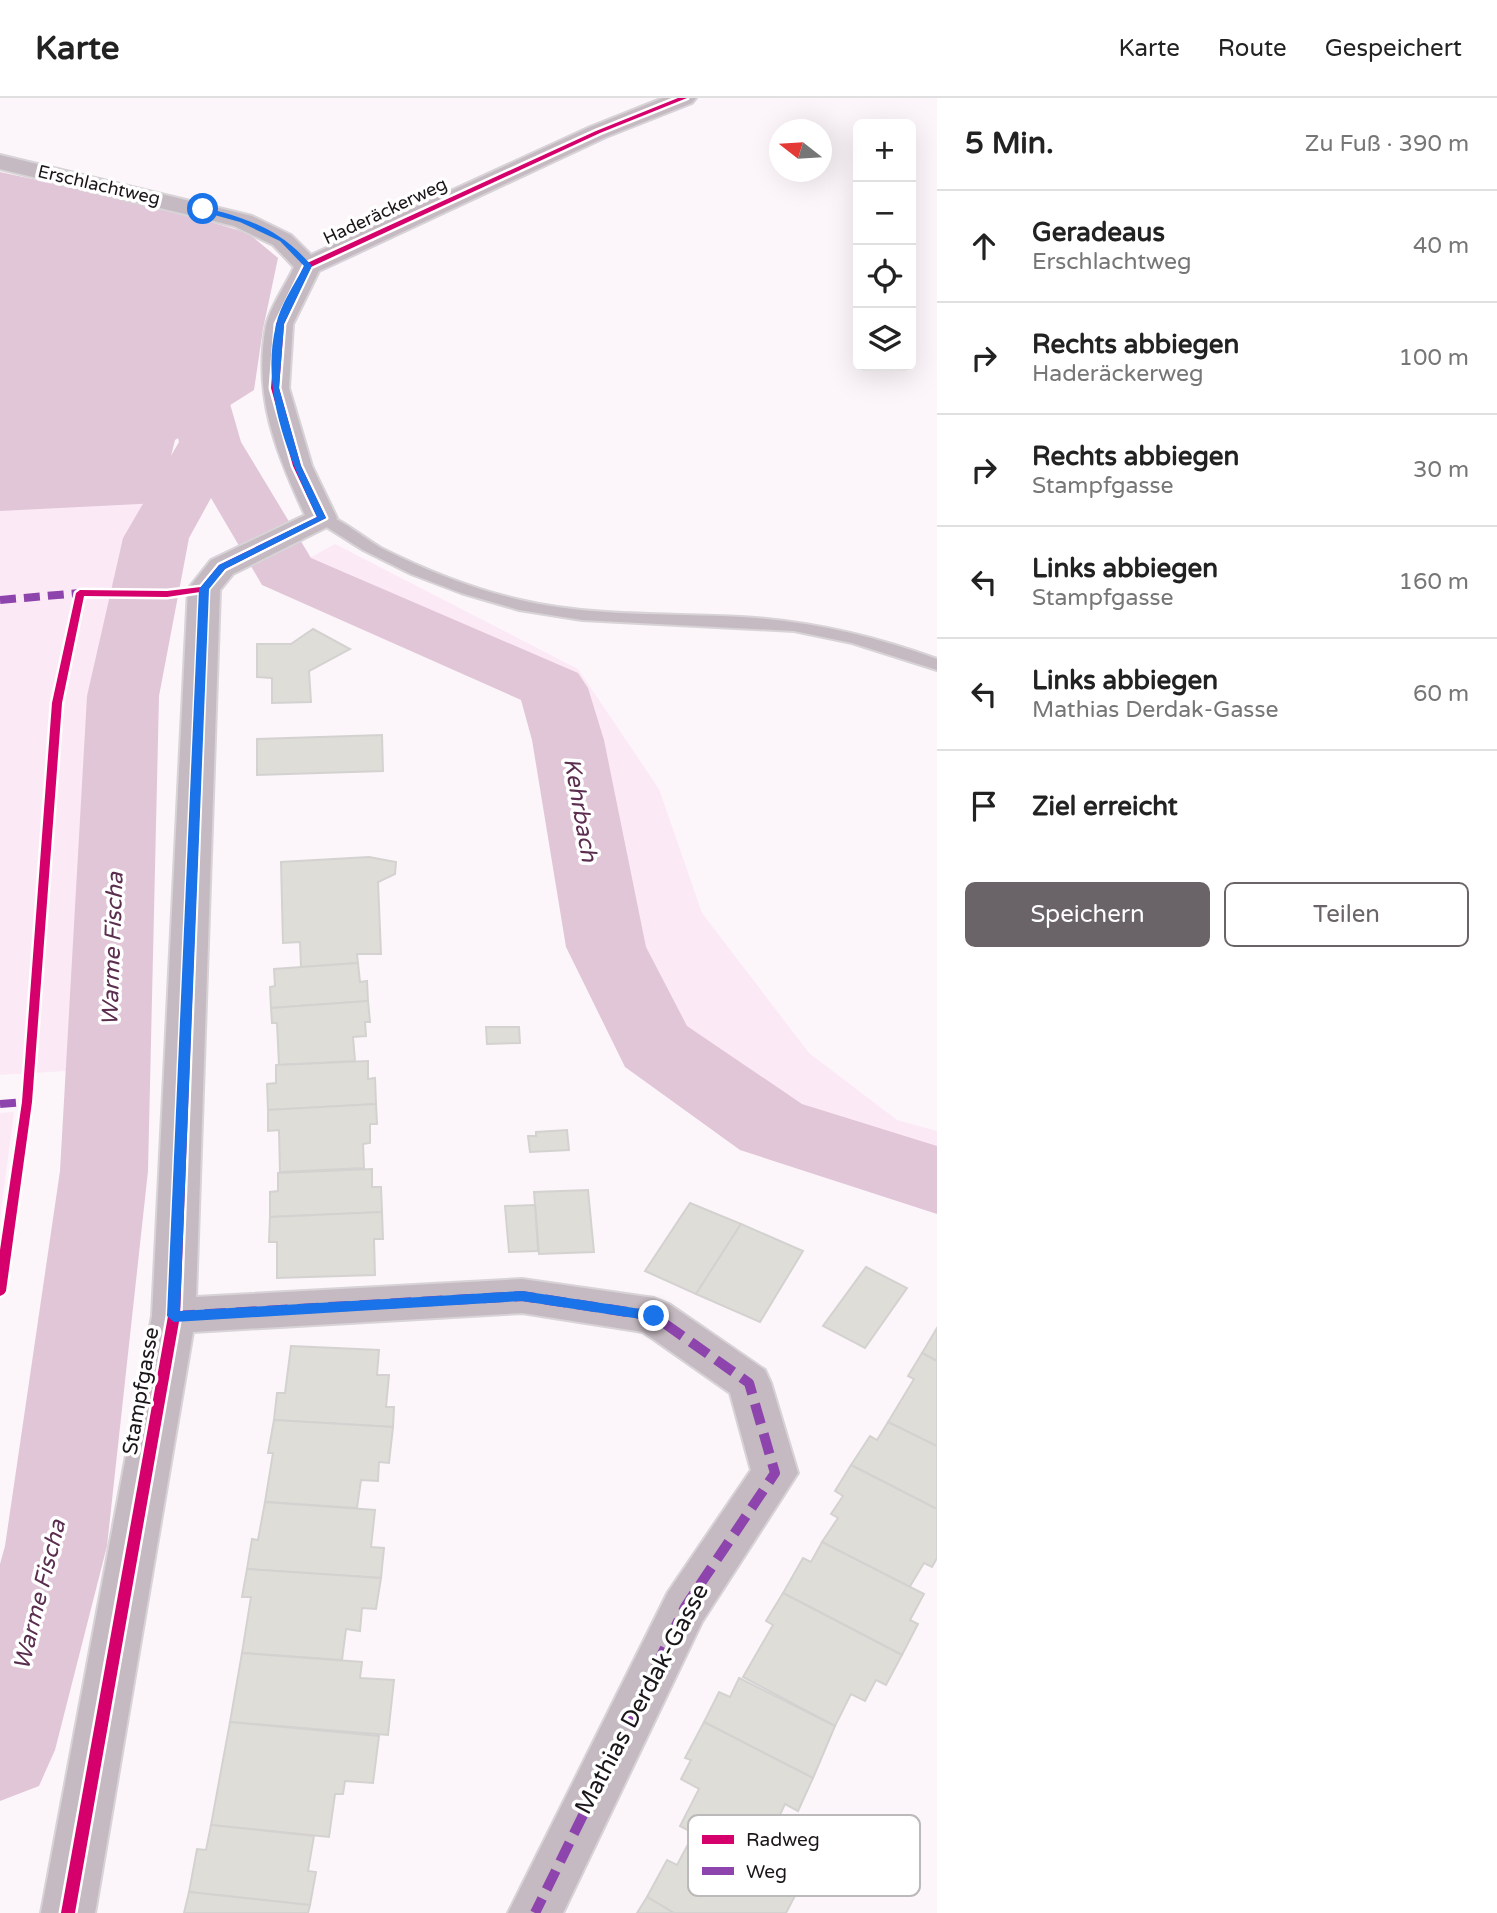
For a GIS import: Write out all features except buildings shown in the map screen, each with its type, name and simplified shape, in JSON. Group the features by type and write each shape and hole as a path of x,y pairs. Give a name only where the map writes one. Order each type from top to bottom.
{"street":[{"name":"Haderäckerweg","path":"322,518 297,466 275,388 280,324 308,266 598,132 684,98"},
{"name":"Erschlachtweg","path":"0,162 243,220 282,240 308,266"},
{"name":"Stampfgasse","path":"68,1913 174,1316 204,589 222,567 322,518"},
{"name":"Mathias Derdak-Gasse","path":"174,1316 522,1296 654,1316 749,1383 775,1474 685,1607 535,1913"}],"lane":[{"name":"Haderäckerweg","path":"322,518 357,542 432,579 521,605 602,615 774,624 846,637 909,654 937,665"}],"shaded area":[{"path":"0,172 153,205 248,233 278,258 254,390 175,440 159,503 0,511"},
{"path":"0,302 175,440 134,595 104,686 81,1070 0,1075"},
{"path":"335,544 578,669 659,789 702,913 809,1053 897,1120 937,1131 937,1180 771,1127 655,1046 606,947 568,740 553,688 286,571"},
{"path":"14,1112 0,1219 0,1113"}],"waterway":[{"name":"Warme Fischa","path":"0,289 50,290 141,326 194,383 210,442"},
{"name":"Warme Fischa","path":"0,1750 56,1546 104,1171 123,696 156,538 210,442"},
{"name":"Kehrbach","path":"210,442 286,571 553,688 568,740 606,947 655,1046 771,1127 937,1180"}],"marked path":[{"path":"0,600 80,593"},
{"path":"0,1104 27,1102"},
{"path":"174,1316 522,1296 654,1316 749,1383 775,1473 685,1607 535,1913"}],"cycle path":[{"path":"68,1913 174,1316 204,589 222,567 322,518 297,466 275,388 280,324 308,266 598,132 684,98"},
{"path":"0,1291 27,1102 57,703 80,593 167,594 204,589"}],"route":[{"path":"203,209 243,220 282,240 308,266 280,324 275,388 297,466 322,518 222,567 204,589 174,1316 522,1296 654,1316"}]}
